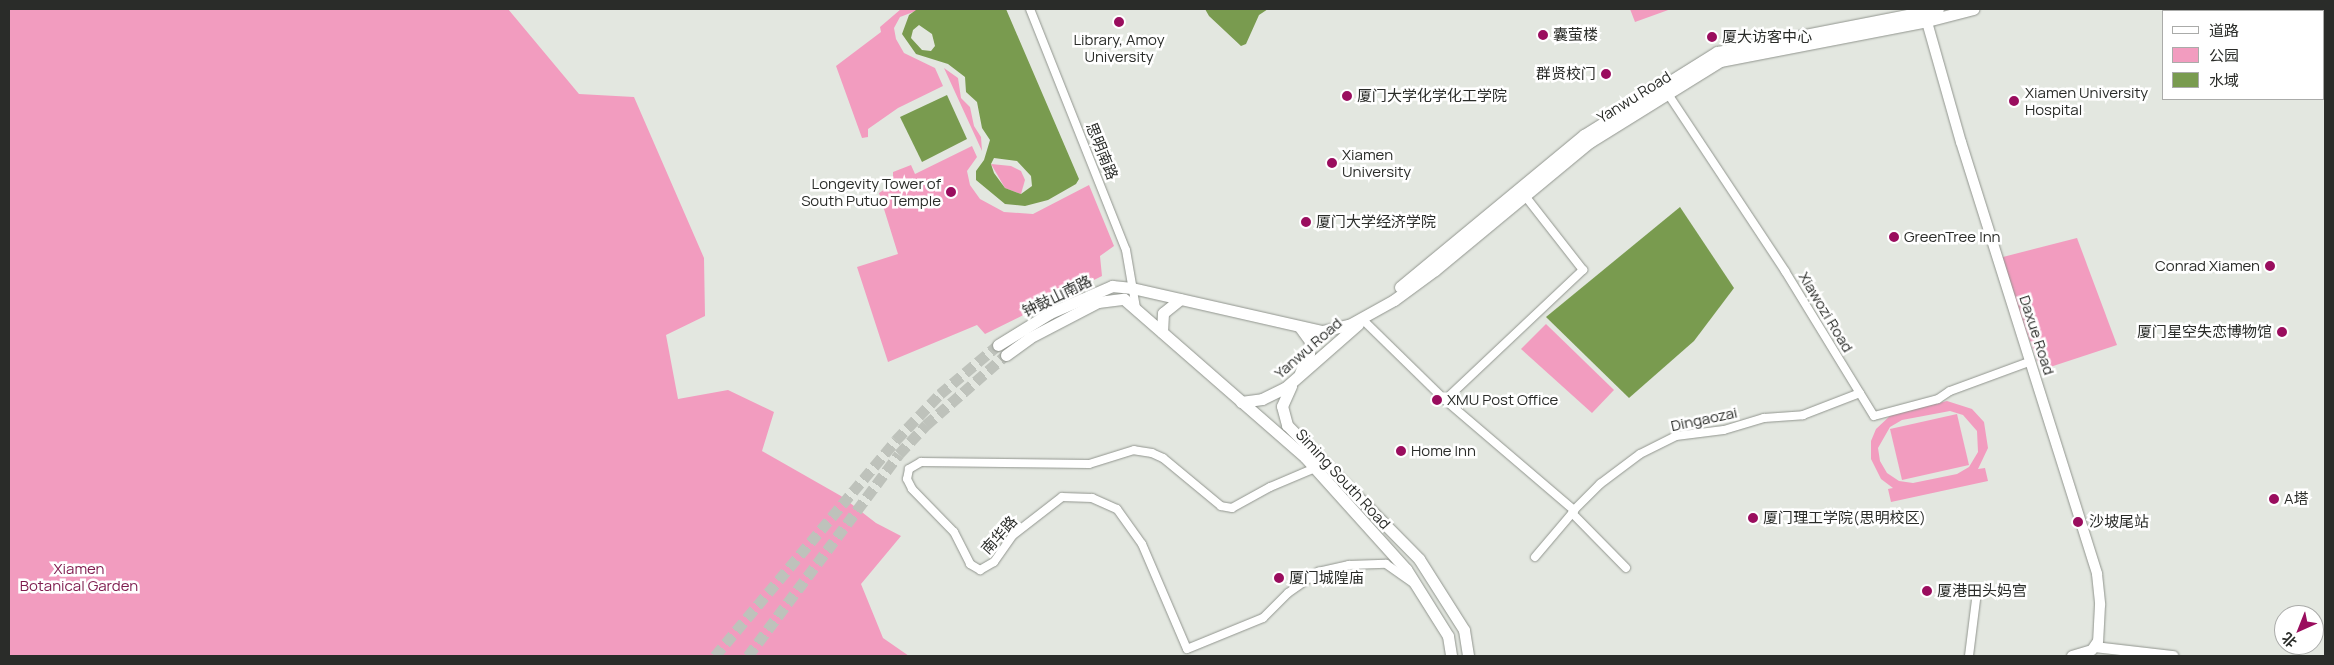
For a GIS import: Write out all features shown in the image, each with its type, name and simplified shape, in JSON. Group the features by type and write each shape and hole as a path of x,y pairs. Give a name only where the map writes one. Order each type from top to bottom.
{"main road":[{"name":"Yanwu Road","path":"1925,14 1938,9"},
{"name":"Yanwu Road","path":"1241,402 1269,397 1296,379 1362,320 1522,192 1584,134 1666,90 1717,52 1925,14 1972,9"},
{"name":"钟鼓山南路","path":"998,345 1050,313 1112,286 1132,288 1322,331 1362,320"},
{"path":"1162,332 1163,313 1180,299"},
{"name":"钟鼓山南路","path":"1006,354 1050,326 1098,302 1124,300 1136,308"},
{"name":"Siming South Road","path":"1136,308 1315,468 1406,569 1448,636 1451,656"},
{"name":"Siming South Road","path":"1300,327 1310,341 1309,353 1282,406 1287,425 1419,559 1464,630 1468,656"}],"street":[{"name":"思明南路","path":"1030,9 1126,250 1136,308"},
{"name":"Daxue Road","path":"1925,14 2029,362 2097,574 2100,605 2098,641 2095,647"},
{"name":"Xiawozi Road","path":"1666,90 1774,255 1874,416 1938,399 1950,391 2029,362"},
{"path":"1445,400 1583,270 1522,192"},
{"path":"1362,320 1445,400 1573,512 1626,568"},
{"name":"Dingaozai","path":"1535,557 1573,512 1607,479 1640,454 1676,436 1724,430 1764,418 1803,415 1860,393"},
{"name":"南华路","path":"1315,468 1270,486 1232,508 1221,506 1163,458 1152,452 1134,450 1089,464 921,462 909,469 907,479 912,489 942,517 954,532 970,564 980,570 994,562 1013,535 1062,497 1092,498 1117,509 1142,544 1188,653 1263,618 1288,593 1318,572 1349,565 1386,564 1417,586"},
{"path":"1969,656 1977,592"},
{"path":"2095,647 2103,656"},
{"path":"2072,656 2086,654 2095,647 2173,656"}],"green space":[{"name":"Xiamen Botanical Garden","path":"9,9 508,9 579,94 634,97 704,258 705,316 666,335 678,399 728,390 774,412 762,451 841,496 876,523 901,536 861,584 883,638 909,656 9,656"},
{"path":"901,9 921,9 900,17 894,28 896,39 904,53 935,68 943,86 898,108 868,129 868,137 862,138 836,66 881,32 880,27"},
{"path":"1630,9 1671,9 1635,22"},
{"path":"944,68 958,78 961,98 970,107 974,126 981,137 982,151"},
{"path":"972,146 977,157 967,171 970,185 980,199 1004,212 1033,214 1089,185 1114,246 1100,256 1102,276 985,334 977,325 888,362 857,267 898,254 879,193 893,184 893,172 911,165 915,174"},
{"path":"991,164 1011,166 1021,171 1025,180 1021,194 1005,188"},
{"path":"2077,238 2117,345 2041,370 1999,258"},
{"path":"1546,324 1614,390 1592,413 1521,349"},
{"path":"1947,401 1972,409 1984,422 1988,448 1978,469 1985,468 1988,481 1891,502 1888,489 1893,488 1881,479 1871,459 1871,441 1876,429 1892,414","holes":["1950,411 1963,415 1977,431 1978,452 1969,467 1957,474 1913,483 1899,481 1887,473 1880,461 1878,448 1890,427 1902,420"]},
{"path":"1957,414 1969,465 1902,480 1890,429"}],"water":[{"path":"1006,9 1079,179 1076,184 1048,200 1025,206 1005,204 976,180 976,171 984,160 990,140 982,128 977,102 966,92 965,77 948,64 916,54 902,34 909,15 916,10","holes":["919,25 932,34 935,46 931,51 922,50 911,38 913,30","994,158 1017,161 1031,176 1032,186 1021,194 1005,188 994,173 991,164"]},
{"path":"1205,9 1268,9 1259,15 1246,44 1241,46 1209,16"},
{"path":"947,95 967,139 922,162 900,117"},
{"path":"1680,207 1734,288 1694,341 1629,398 1546,317"}],"tunnel":[{"path":"715,656 896,440 940,394 998,345"},
{"path":"748,656 899,454 926,425 1006,355"}],"place":[{"name":"Library, Amoy University","path":"1119,22"},
{"name":"囊萤楼","path":"1543,35"},
{"name":"厦大访客中心","path":"1712,37"},
{"name":"群贤校门","path":"1606,74"},
{"name":"厦门大学化学化工学院","path":"1347,96"},
{"name":"Xiamen University Hospital","path":"2014,101"},
{"name":"Xiamen University","path":"1332,163"},
{"name":"Longevity Tower of South Putuo Temple","path":"951,192"},
{"name":"厦门大学经济学院","path":"1306,222"},
{"name":"GreenTree Inn","path":"1894,237"},
{"name":"Conrad Xiamen","path":"2270,266"},
{"name":"厦门星空失恋博物馆","path":"2282,332"},
{"name":"XMU Post Office","path":"1437,400"},
{"name":"Home Inn","path":"1401,451"},
{"name":"A塔","path":"2274,499"},
{"name":"厦门理工学院(思明校区)","path":"1753,518"},
{"name":"沙坡尾站","path":"2078,522"},
{"name":"厦门城隍庙","path":"1279,578"},
{"name":"厦港田头妈宫","path":"1927,591"}]}
